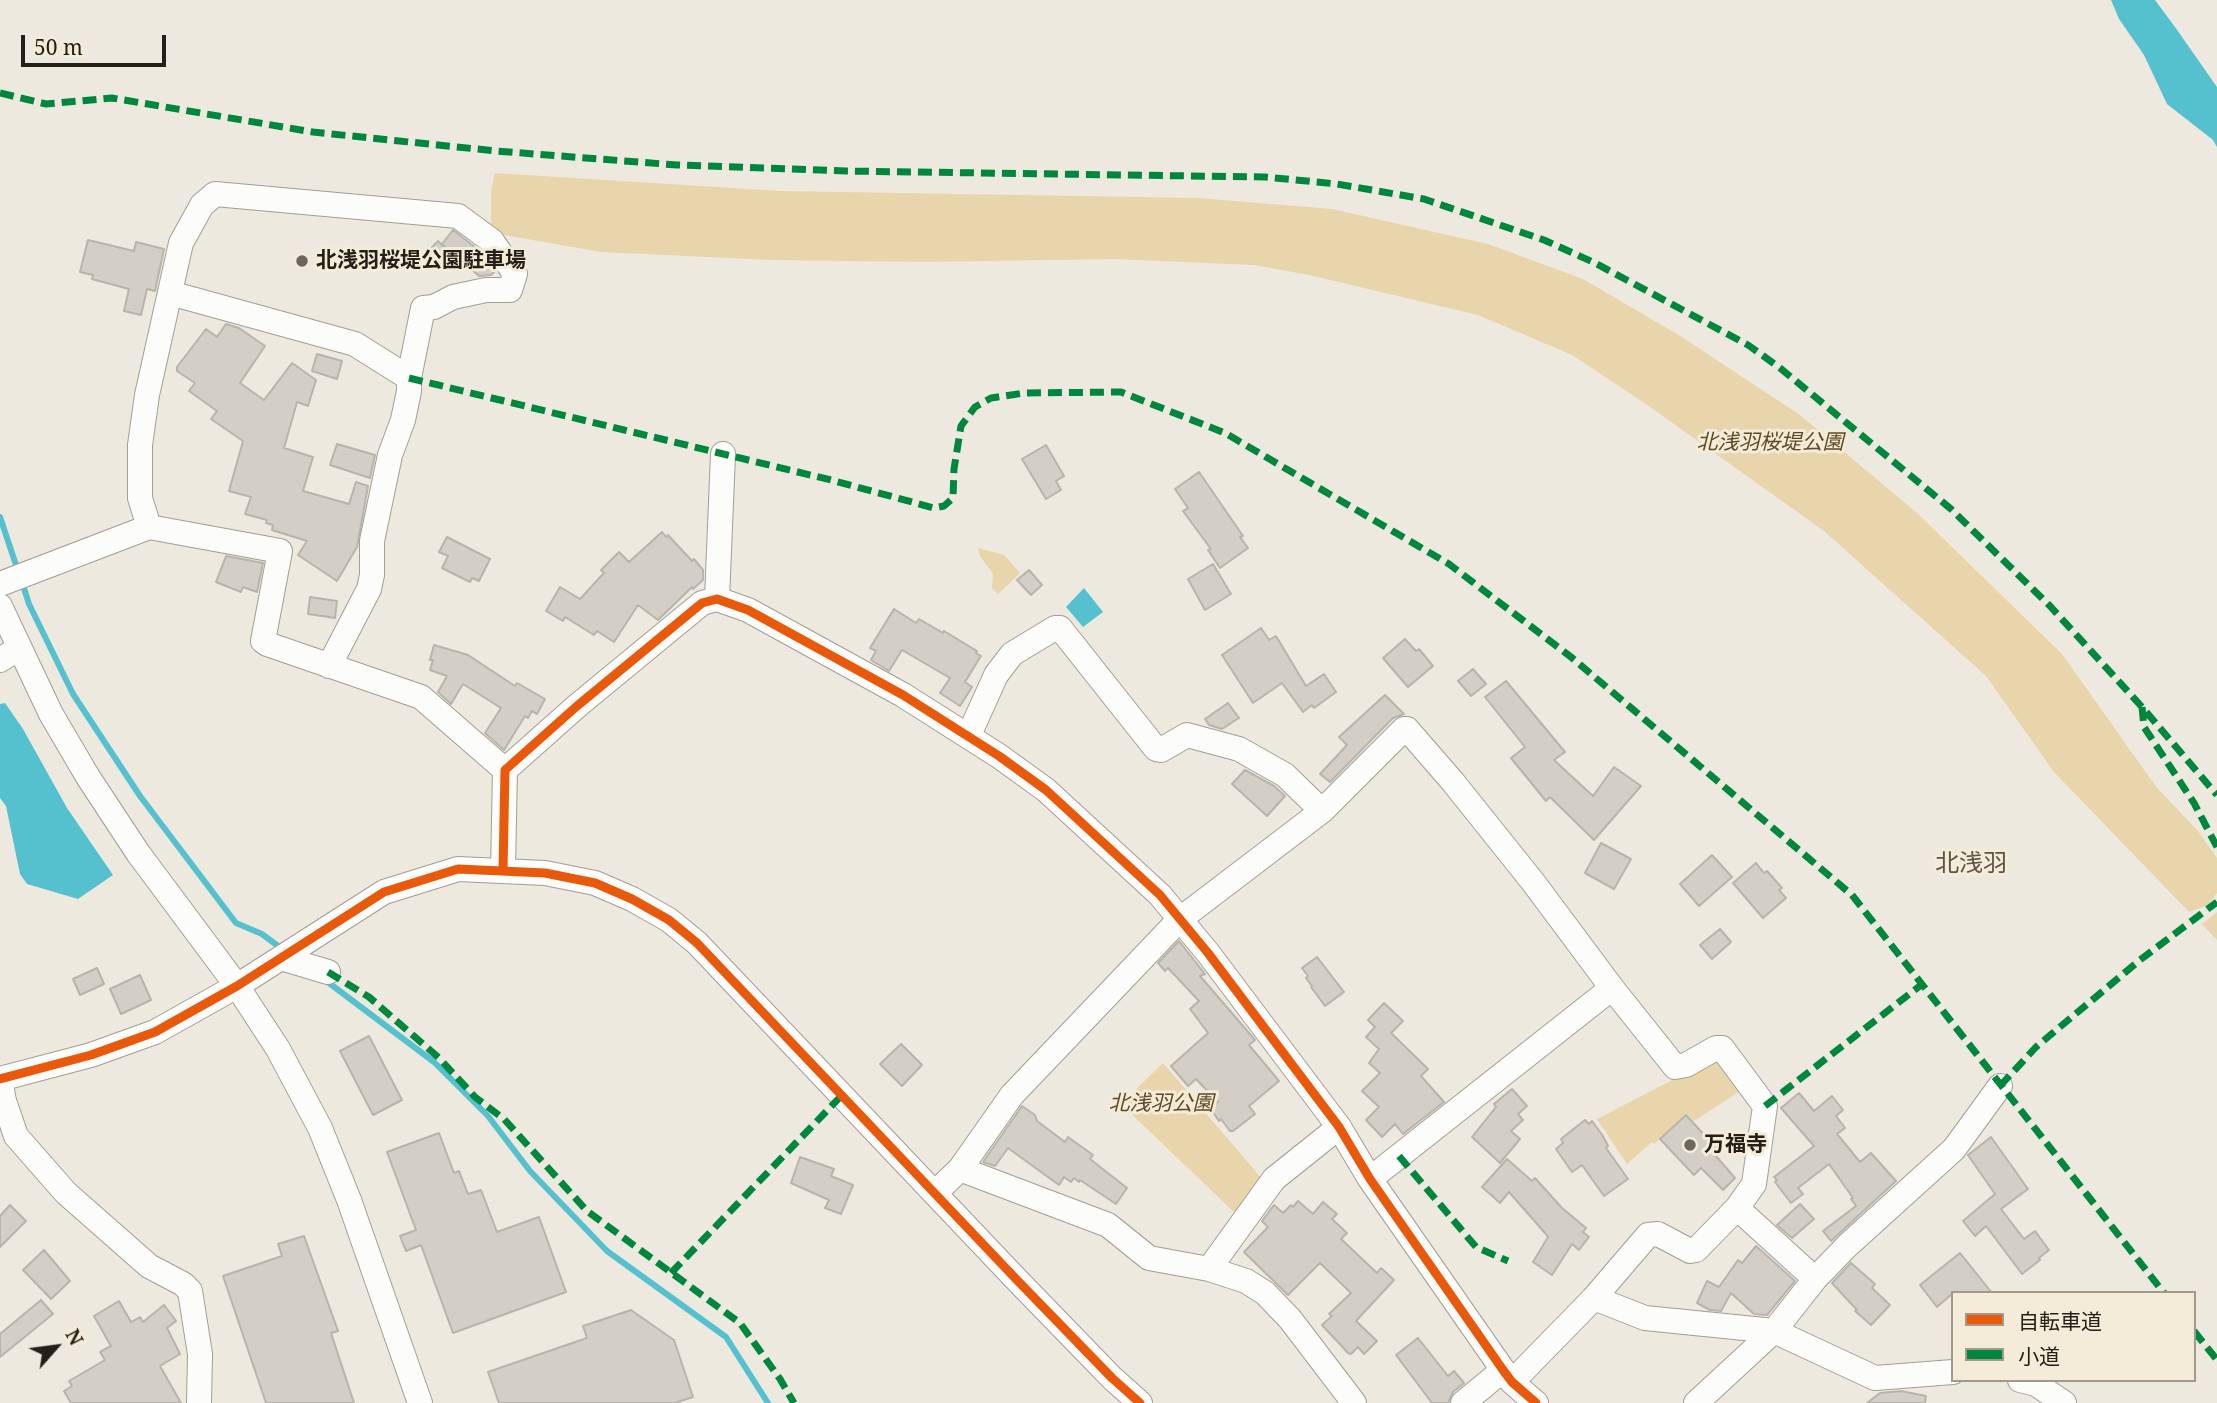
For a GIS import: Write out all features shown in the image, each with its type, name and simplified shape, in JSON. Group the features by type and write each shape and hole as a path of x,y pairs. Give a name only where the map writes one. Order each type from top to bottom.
{"street":[{"path":"149,527 139,498 140,444 147,395 181,243 202,205 215,194 458,216 492,241 515,274 510,290 486,290 453,297 434,307 423,308 403,419 390,455 372,541 372,575 369,589 329,666"},
{"path":"170,293 355,344 409,378"},
{"path":"717,599 723,454"},
{"path":"0,584 149,527 280,551 263,641 421,697 505,770"},
{"path":"503,870 505,770 702,603 717,599 748,610 969,734 1056,798 1160,895 1208,953 1339,1127 1370,1179 1508,1376 1536,1403"},
{"path":"0,606 10,654 138,853 237,986 278,1049 320,1128 349,1200 420,1403"},
{"path":"969,734 996,675 1012,654 1055,628 1060,628 1156,749 1161,750 1187,735 1238,749 1284,775 1322,811"},
{"path":"936,1193 960,1169 1012,1096 1180,920 1322,811 1407,729 1533,883 1675,1067 1686,1065 1716,1048 1721,1048 1765,1106 1754,1184 1737,1208 1696,1250 1690,1251 1658,1234 1648,1235 1594,1298 1508,1376 1463,1403"},
{"path":"199,1403 200,1354 190,1291 183,1284 149,1266 66,1193 16,1136 6,1111 0,1079 91,1055 155,1032 237,986 384,892 458,869 545,873 595,883 632,899 669,920 707,953 1112,1378 1140,1403"},
{"path":"281,958 328,972"},
{"path":"1370,1179 1612,988"},
{"path":"1696,1403 1774,1331 1815,1279 1848,1245 1954,1149 2000,1086"},
{"path":"1209,1269 1274,1179 1339,1127"},
{"path":"960,1169 1108,1225 1149,1258 1209,1269 1246,1281 1265,1293 1290,1319 1354,1403"},
{"path":"1737,1208 1815,1279"},
{"path":"1594,1298 1646,1318 1774,1331 1875,1378 1951,1371"},
{"path":"2028,1382 2036,1384 2064,1403"}],"green space":[{"name":"北浅羽桜堤公園","path":"495,173 781,191 1198,198 1332,209 1488,244 1583,279 1682,337 1800,415 1917,513 2062,654 2157,788 2198,831 2217,858 2217,893 2208,905 2189,912 2054,772 1986,676 1824,531 1646,404 1572,355 1478,315 1309,275 1254,265 1114,259 924,262 771,260 601,252 504,235 491,224 491,192"},
{"path":"978,548 1004,555 1020,573 998,594 992,588 993,574 980,556"},
{"path":"2217,912 2217,940 2202,924"},
{"path":"1719,1056 1742,1090 1694,1121 1686,1114 1654,1144 1652,1142 1627,1164 1597,1119"},
{"name":"北浅羽公園","path":"1163,1063 1263,1180 1237,1215 1121,1104"}],"water":[{"path":"2111,0 2155,0 2175,27 2217,87 2217,147 2213,140 2167,104 2144,55 2119,19"},
{"path":"1084,588 1103,612 1083,627 1066,607"},
{"path":"5,703 23,729 67,808 113,875 78,899 27,884 20,874 6,806 0,798 0,704"}],"building":[{"path":"453,230 481,252 495,271 491,275 479,276 442,244"},
{"path":"88,240 134,251 136,242 164,249 155,291 147,289 141,315 124,311 129,289 92,279 93,275 80,272"},
{"path":"438,241 450,253 438,265 426,254"},
{"path":"226,324 239,328 265,346 240,383 264,400 292,363 316,380 308,406 297,402 284,448 313,457 303,491 349,504 356,482 368,486 357,547 337,581 298,555 307,541 272,530 273,525 266,523 267,520 245,514 251,497 229,491 243,441 211,419 217,411 189,391 195,383 177,371 177,367 206,329 217,337"},
{"path":"317,354 342,361 337,379 312,371"},
{"path":"337,444 375,455 370,478 330,465"},
{"path":"1046,445 1064,476 1056,481 1061,490 1046,499 1022,459"},
{"path":"1199,472 1243,536 1240,537 1248,548 1220,568 1208,550 1211,549 1183,511 1188,508 1175,489"},
{"path":"662,532 692,561 694,559 703,570 703,580 658,620 638,605 614,642 597,631 594,635 565,617 563,621 546,611 560,587 580,599 604,573 601,570 619,552 629,562"},
{"path":"447,537 490,559 479,581 472,578 470,582 442,568 448,556 439,552"},
{"path":"226,556 263,563 257,592 243,587 241,592 216,582"},
{"path":"1213,564 1231,594 1205,610 1188,579"},
{"path":"1029,570 1042,585 1031,595 1017,580"},
{"path":"310,597 337,601 335,618 308,614"},
{"path":"894,609 916,623 919,619 943,633 944,631 981,656 965,682 972,687 960,706 940,693 950,678 902,650 889,671 871,660 876,651 870,648"},
{"path":"1261,628 1269,640 1276,636 1306,686 1324,674 1336,692 1314,708 1312,705 1303,712 1282,683 1253,703 1222,655"},
{"path":"1405,639 1416,651 1419,649 1433,666 1408,687 1383,658"},
{"path":"434,645 468,655 515,686 517,683 545,699 537,714 532,711 528,718 525,716 504,750 485,733 501,708 463,684 451,704 438,692 447,676 430,670"},
{"path":"1473,669 1486,684 1471,696 1458,681"},
{"path":"1506,681 1565,752 1554,760 1593,796 1614,767 1641,786 1594,840 1550,797 1546,801 1511,758 1525,747 1485,697"},
{"path":"1385,695 1404,714 1393,718 1330,782 1320,774 1347,745 1339,737"},
{"path":"1228,703 1239,718 1222,729 1209,725 1205,719"},
{"path":"1245,770 1274,786 1285,796 1267,816 1232,784"},
{"path":"1601,843 1631,859 1614,889 1585,873"},
{"path":"1712,855 1732,877 1699,906 1680,884"},
{"path":"1756,863 1782,888 1779,890 1786,898 1763,918 1733,883"},
{"path":"1720,929 1731,942 1712,959 1700,945"},
{"path":"1179,941 1205,974 1200,976 1255,1040 1249,1045 1279,1081 1249,1106 1255,1114 1233,1131 1230,1131 1221,1119 1219,1121 1210,1108 1218,1102 1196,1079 1188,1086 1171,1066 1208,1033 1190,1009 1199,1001 1168,968 1165,971 1158,963"},
{"path":"1317,957 1344,992 1325,1006 1311,987 1302,968"},
{"path":"97,968 104,984 80,995 73,979"},
{"path":"140,975 151,1000 121,1014 110,989"},
{"path":"1384,1003 1403,1021 1391,1033 1428,1069 1421,1076 1444,1102 1403,1134 1395,1124 1382,1137 1366,1120 1379,1107 1362,1091 1380,1073 1369,1063 1379,1049 1366,1037 1375,1027 1368,1020"},
{"path":"369,1036 402,1100 373,1115 340,1051"},
{"path":"901,1044 922,1065 902,1086 880,1064"},
{"path":"1512,1089 1527,1106 1518,1114 1523,1120 1511,1131 1520,1139 1500,1163 1472,1137 1496,1107 1494,1104"},
{"path":"1799,1093 1814,1111 1832,1096 1843,1110 1836,1116 1845,1128 1837,1134 1860,1162 1871,1153 1896,1181 1831,1241 1823,1231 1856,1206 1829,1164 1798,1188 1803,1194 1791,1203 1775,1182 1777,1180 1774,1177 1814,1146 1781,1108"},
{"path":"1022,1106 1065,1142 1068,1137 1093,1155 1090,1159 1127,1188 1116,1204 1074,1178 1071,1182 1064,1177 1059,1185 1008,1148 995,1166 983,1162"},
{"name":"万福寺","path":"1686,1115 1719,1151 1715,1155 1735,1178 1723,1190 1701,1168 1694,1175 1660,1139"},
{"path":"1585,1120 1589,1124 1592,1121 1603,1136 1608,1146 1606,1148 1628,1179 1604,1196 1582,1165 1572,1172 1556,1149 1563,1143 1561,1139"},
{"path":"439,1133 454,1173 459,1171 468,1194 481,1190 497,1232 539,1217 566,1292 453,1333 421,1245 406,1251 400,1236 416,1230 387,1152"},
{"path":"1991,1137 2028,1189 2001,1209 2024,1239 2035,1231 2049,1250 2022,1274 1986,1226 1975,1236 1963,1221 1995,1194 1968,1155"},
{"path":"800,1157 834,1169 831,1176 853,1185 841,1214 825,1208 829,1200 791,1183"},
{"path":"1507,1159 1532,1181 1535,1178 1562,1208 1586,1228 1583,1232 1589,1237 1579,1250 1572,1244 1552,1275 1533,1262 1548,1237 1545,1233 1509,1192 1500,1203 1482,1187"},
{"path":"1298,1201 1313,1214 1323,1202 1337,1214 1332,1219 1347,1233 1341,1239 1377,1273 1381,1268 1394,1280 1356,1321 1377,1341 1364,1354 1358,1347 1351,1354 1348,1353 1322,1325 1332,1316 1329,1314 1351,1293 1320,1263 1288,1295 1244,1252 1268,1227 1262,1221 1274,1205 1283,1213"},
{"path":"1800,1204 1814,1219 1792,1238 1777,1225"},
{"path":"10,1205 26,1221 0,1247 0,1216"},
{"path":"304,1236 338,1331 331,1333 354,1403 266,1403 223,1276 282,1256 278,1244"},
{"path":"1756,1246 1795,1281 1767,1315 1754,1314 1731,1293 1721,1311 1710,1310 1697,1303 1707,1281 1719,1287 1738,1260 1742,1263"},
{"path":"44,1250 70,1281 51,1299 23,1270"},
{"path":"1960,1253 1990,1291 1951,1291 1951,1295 1937,1307 1920,1285"},
{"path":"1851,1263 1875,1284 1872,1288 1890,1305 1871,1325 1855,1311 1857,1310 1832,1283"},
{"path":"41,1300 53,1314 0,1357 0,1334"},
{"path":"119,1301 131,1322 140,1317 143,1322 164,1305 176,1321 167,1328 180,1354 160,1366 181,1403 71,1403 64,1391 72,1386 69,1381 105,1360 100,1352 111,1346 94,1316"},
{"path":"631,1310 674,1340 693,1397 675,1403 499,1403 488,1372 587,1338 583,1326"},
{"path":"1418,1338 1448,1376 1454,1371 1464,1383 1453,1392 1448,1403 1432,1403 1396,1355"},
{"path":"1901,1391 1926,1396 1925,1403 1867,1403 1880,1393"}],"waterway":[{"path":"0,517 18,571"},
{"path":"22,582 29,604 73,694 140,796 236,923 262,934 282,949"},
{"path":"325,980 434,1062 488,1116 530,1171 607,1251 726,1337 768,1403"}],"marked path":[{"path":"0,93 46,104 112,98 313,132 496,151 677,165 846,171 1265,177 1337,184 1424,199 1544,240 1595,263 1748,345 1780,368 1951,509 2050,606 2217,795"},
{"path":"409,378 831,480 934,508 944,506 953,498 954,469 961,426 975,407 991,398 1024,393 1121,392 1225,433 1449,564 1571,657 1852,895 2162,1291"},
{"path":"2142,707 2144,727 2194,803 2217,847"},
{"path":"2000,1086 2036,1047 2140,960 2217,902"},
{"path":"328,972 369,997 439,1058 475,1097 504,1119 587,1211 740,1323 794,1403"},
{"path":"1765,1106 1921,985"},
{"path":"671,1273 843,1094"},
{"path":"1399,1156 1476,1247 1508,1261"},
{"path":"2196,1334 2217,1360"}],"cycle path":[{"path":"503,870 505,770 577,706 702,603 717,599 748,610 903,695 999,756 1046,790 1160,895 1208,953 1339,1127 1370,1179 1503,1370 1512,1382 1536,1403"},
{"path":"0,1079 91,1055 155,1032 237,986 384,892 458,869 545,873 595,883 632,899 669,920 697,943 1016,1279 1112,1378 1140,1403"}],"place":[{"name":"北浅羽桜堤公園駐車場","path":"302,261"},
{"name":"万福寺","path":"1690,1145"}],"district":[{"name":"北浅羽","path":"1971,864"}]}
